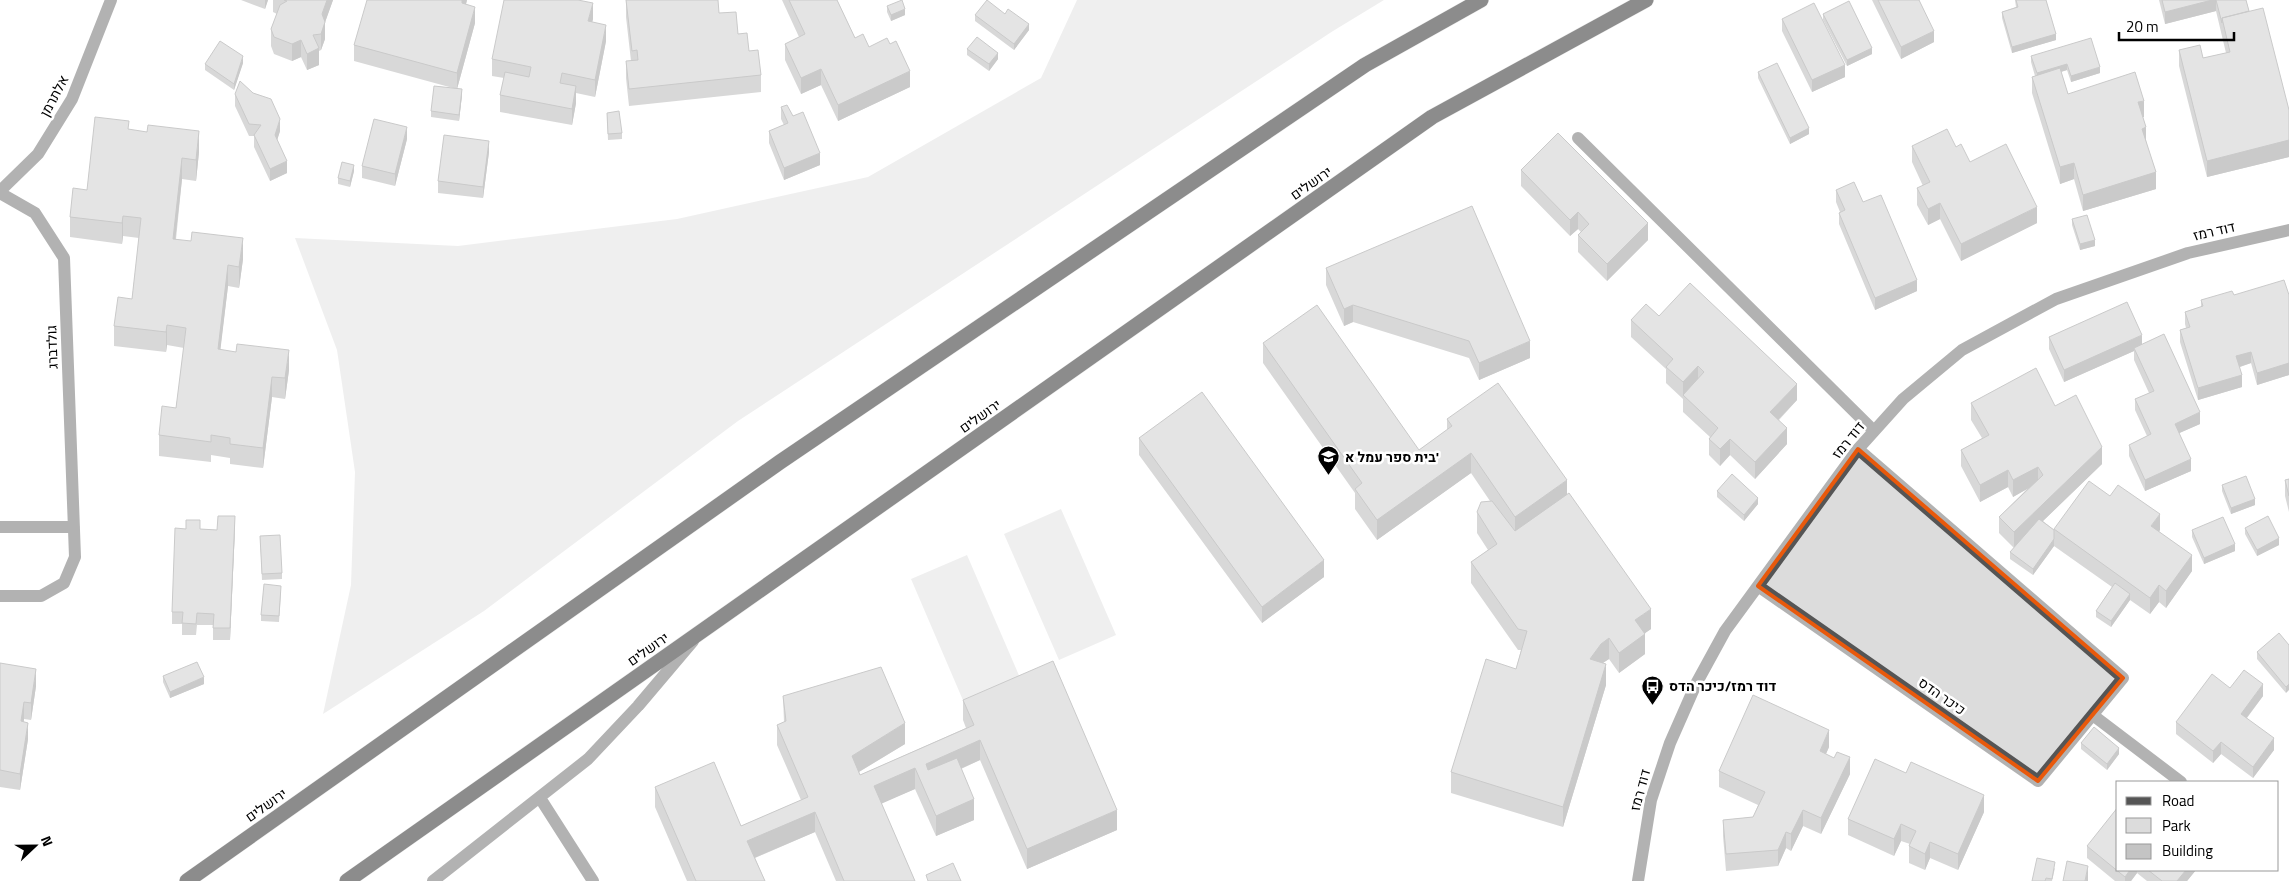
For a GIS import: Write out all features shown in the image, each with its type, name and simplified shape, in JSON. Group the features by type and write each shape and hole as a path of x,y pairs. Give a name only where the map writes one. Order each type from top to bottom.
{"highway":[{"name":"ירושלים","path":"187,881 788,456 1365,65 1481,0"},
{"name":"ירושלים","path":"347,881 1432,117 1646,0"}],"street":[{"name":"אלתרמן","path":"0,192 38,154 72,99 111,0"},
{"path":"1578,138 1874,431"},
{"name":"גולדברג","path":"0,192 35,213 64,258 75,557 64,583 41,596 0,596"},
{"name":"דוד רמז","path":"1638,881 1650,800 1670,743 1696,684 1725,631 1858,449 1903,399 1962,350 2056,300 2188,253 2289,230"},
{"name":"כיכר הדס","path":"1758,586 2038,782 2094,716 2123,678 1858,449"},
{"path":"0,527 74,527"},
{"path":"433,881 588,759 638,706 701,632"},
{"path":"2094,716 2180,781"},
{"path":"540,798 594,881"}],"highlighted area":[{"path":"1858,449 2123,678 2038,781 1758,586"}],"green space":[{"path":"1077,0 1384,0 1333,31 738,421 484,611 323,714 351,585 355,472 337,350 295,238 458,246 677,219 868,177 1041,78"},
{"path":"1858,449 2123,678 2038,781 1758,586"},
{"path":"1061,509 1116,635 1059,660 1004,534"},
{"path":"967,555 1021,680 965,705 911,579"}],"building":[{"path":"284,0 327,0 322,14 325,22 321,34 313,35 319,48 307,54 301,40 292,44 274,37 271,29 280,5 287,1"},
{"path":"367,0 462,0 462,3 475,7 457,73 354,45"},
{"path":"504,0 578,0 593,3 588,21 606,25 595,80 562,73 560,83 576,86 572,109 500,95 505,72 529,77 531,67 492,59"},
{"path":"626,0 718,0 719,13 736,12 738,34 747,33 749,51 758,50 761,75 629,89 626,61 638,60 637,50 632,51"},
{"path":"789,0 837,0 855,38 863,34 869,47 887,38 890,44 896,41 910,71 838,105 821,69 801,78 785,44 805,34"},
{"path":"902,0 905,9 891,15 887,6"},
{"path":"987,0 1005,14 1008,9 1029,24 1014,44 975,15"},
{"path":"1878,0 1919,0 1934,31 1901,47"},
{"path":"2016,0 2046,0 2056,34 2012,47 2002,12 2018,7"},
{"path":"2162,0 2212,0 2165,12"},
{"path":"2216,0 2246,0 2249,11 2222,18 2222,23"},
{"path":"1849,1 1872,48 1847,60 1823,14"},
{"path":"1814,3 1845,65 1812,80 1782,19"},
{"path":"2263,8 2289,110 2289,140 2207,161 2179,50 2200,45 2203,58 2230,52 2222,18"},
{"path":"977,37 998,53 989,64 967,49"},
{"path":"2091,38 2100,67 2071,76 2067,64 2037,73 2031,56"},
{"path":"220,41 243,56 234,84 205,64"},
{"path":"1777,63 1809,128 1790,138 1758,72"},
{"path":"2060,68 2068,94 2135,72 2144,101 2138,102 2146,127 2142,129 2156,172 2083,195 2074,163 2060,167 2032,77"},
{"path":"240,81 253,93 271,99 280,119 275,135 287,161 270,169 254,135 261,125 249,124 235,94"},
{"path":"434,86 462,89 459,115 431,111"},
{"path":"787,105 793,116 803,112 820,153 784,168 769,131 788,123 781,107"},
{"path":"619,111 622,133 608,134 607,113"},
{"path":"95,117 129,121 128,129 147,132 148,125 199,131 196,160 182,158 173,239 191,241 192,232 243,238 239,267 228,265 218,349 236,352 237,344 289,350 285,378 272,377 263,448 230,444 230,438 211,435 211,442 159,435 162,406 176,408 186,328 167,325 166,332 114,326 118,297 132,299 141,218 123,216 122,223 70,217 73,188 87,190"},
{"path":"374,119 407,127 395,174 362,166"},
{"path":"1947,129 1956,147 1961,144 1970,162 2006,144 2037,207 1961,244 1940,203 1928,209 1917,188 1930,182 1912,146"},
{"path":"1558,133 1648,223 1607,264 1578,235 1589,224 1578,212 1570,220 1521,170"},
{"path":"444,135 489,141 483,187 438,181"},
{"path":"342,162 354,165 350,181 338,178"},
{"path":"1854,182 1863,202 1881,195 1917,280 1875,298 1839,213 1845,210 1836,190"},
{"path":"1472,206 1530,341 1479,363 1469,341 1353,305 1344,309 1326,268"},
{"path":"2087,215 2095,240 2080,244 2072,219"},
{"path":"2284,280 2289,295 2289,363 2257,373 2251,352 2236,356 2242,375 2198,388 2180,330 2190,327 2185,312 2203,306 2201,300 2232,291 2234,295"},
{"path":"1690,283 1797,384 1770,412 1787,428 1755,462 1730,439 1720,449 1709,439 1718,428 1683,395 1704,372 1698,366 1683,382 1666,367 1673,359 1631,320 1646,304 1659,316"},
{"path":"2127,302 2142,335 2064,370 2049,337"},
{"path":"1317,305 1419,450 1452,426 1447,419 1498,383 1567,480 1515,517 1471,453 1377,520 1355,489 1362,483 1263,343"},
{"path":"2164,334 2200,412 2175,424 2191,459 2145,480 2129,445 2151,434 2135,399 2154,391 2134,348"},
{"path":"2036,368 2055,406 2076,395 2102,447 2014,532 1999,517 2043,475 2038,467 2013,480 2008,470 1980,485 1961,450 1989,435 1971,403"},
{"path":"1202,392 1324,560 1262,607 1139,438"},
{"path":"1732,474 1758,498 1744,515 1717,491"},
{"path":"2246,476 2255,499 2231,508 2222,485"},
{"path":"2289,479 2289,496 2285,480"},
{"path":"2089,481 2110,496 2118,485 2160,514 2151,526 2192,555 2166,591 2159,585 2150,598 2054,529"},
{"path":"1569,493 1651,609 1635,620 1645,634 1619,653 1609,638 1601,644 1590,659 1606,664 1563,807 1451,772 1486,659 1516,669 1527,631 1518,629 1471,562 1497,544 1477,512 1481,502 1492,501 1515,531"},
{"path":"218,516 235,516 230,628 213,628 214,614 197,613 196,624 182,623 183,612 172,612 175,528 186,529 186,520 200,520 200,529 217,530"},
{"path":"2268,516 2279,538 2257,550 2245,528"},
{"path":"2223,517 2235,544 2204,558 2192,530"},
{"path":"2039,519 2054,530 2054,539 2033,569 2010,552"},
{"path":"280,535 282,573 262,574 260,536"},
{"path":"2115,583 2130,594 2111,621 2096,611"},
{"path":"264,584 281,586 279,616 261,615"},
{"path":"2279,633 2289,645 2289,684 2286,687 2257,652"},
{"path":"1053,661 1117,810 1027,849 980,740 926,764 928,770 957,758 974,799 936,816 915,768 874,786 915,881 844,881 815,812 747,841 765,881 696,881 655,787 714,762 741,826 808,797 777,725 786,721 783,696 881,667 905,723 852,756 860,775 974,725 963,700"},
{"path":"197,662 204,677 170,692 163,676"},
{"path":"0,663 36,669 31,703 24,702 21,721 28,723 20,774 0,770"},
{"path":"2244,670 2263,684 2241,714 2274,738 2253,767 2221,742 2213,751 2176,722 2212,674 2230,688"},
{"path":"1753,695 1829,730 1820,751 1834,758 1837,752 1850,757 1821,818 1803,810 1791,834 1786,832 1778,850 1726,854 1723,820 1753,817 1765,792 1719,771"},
{"path":"2094,727 2119,748 2107,764 2081,743"},
{"path":"1875,759 1906,773 1911,762 1984,795 1958,854 1930,842 1925,854 1909,846 1916,831 1901,824 1894,839 1848,819"},
{"path":"2116,810 2116,870 2087,846"},
{"path":"2037,858 2055,862 2052,879 2046,878 2045,881 2032,881"},
{"path":"2067,861 2088,866 2085,881 2063,881"},
{"path":"953,863 961,881 928,881 926,875"},
{"path":"2118,871 2129,871 2125,877"},
{"path":"2149,871 2185,871 2177,881 2162,881"}],"place":[{"name":"בית ספר עמל א'","path":"1329,476"},
{"name":"דוד רמז/כיכר הדס","path":"1653,705"}]}
